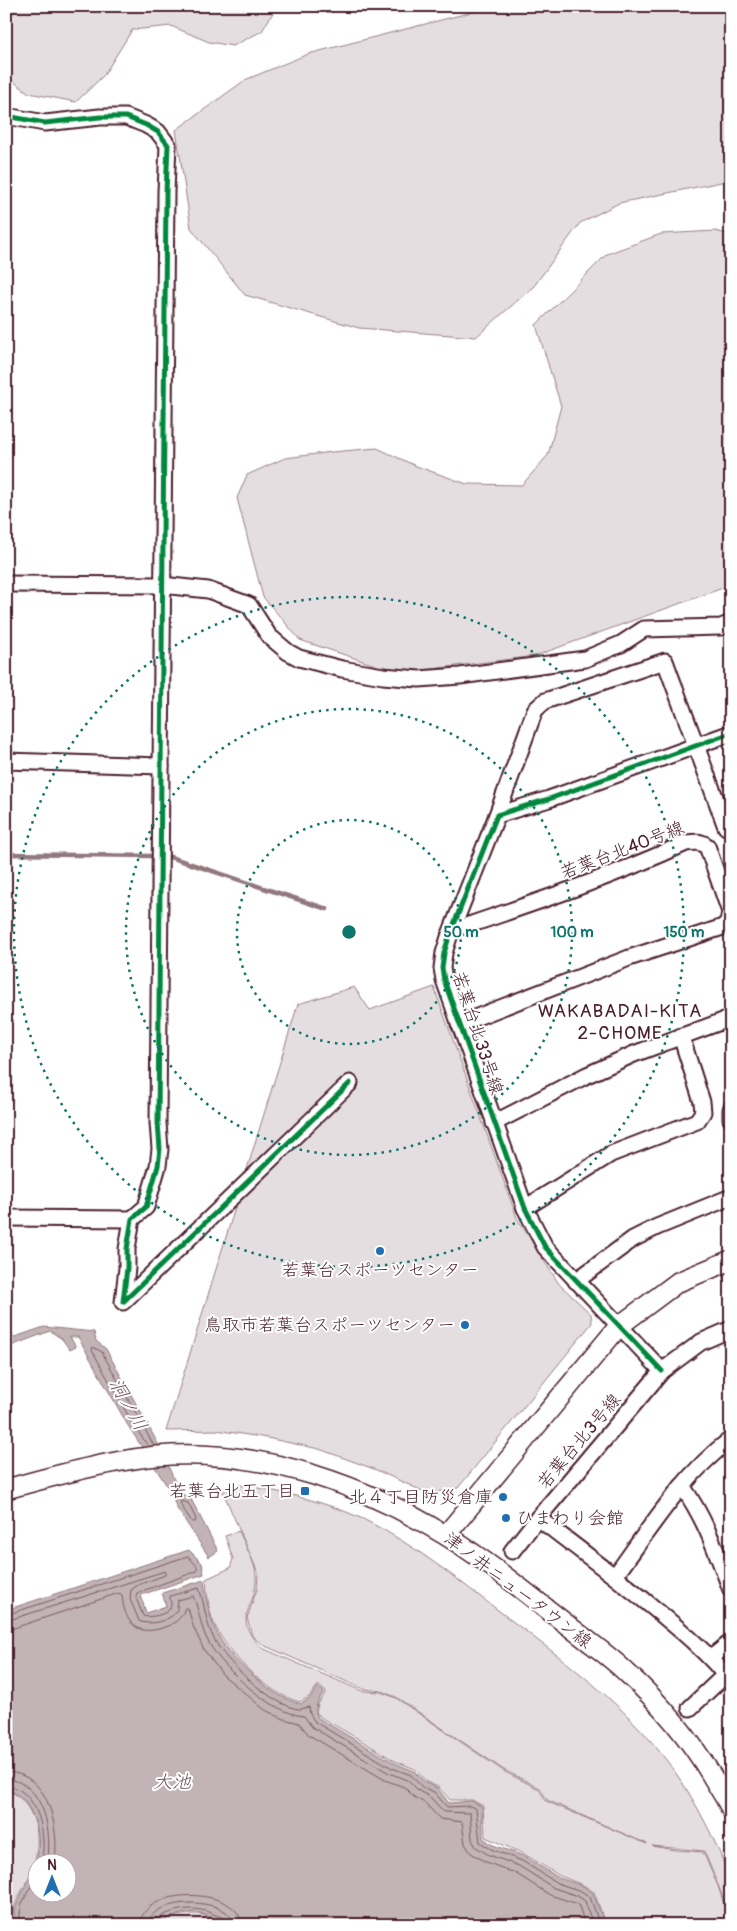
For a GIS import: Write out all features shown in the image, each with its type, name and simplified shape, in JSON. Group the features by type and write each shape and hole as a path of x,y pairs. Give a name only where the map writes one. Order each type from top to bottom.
{"street":[{"path":"6,116 45,124 100,116 126,117 158,132 168,145 162,585 158,1113 160,1149 158,1166 146,1207 132,1219 127,1249 128,1268 123,1302 350,1084"},
{"path":"6,584 162,585 208,590 248,605 269,636 288,652 299,658 342,669 383,676 419,679 460,676 585,659 621,644 644,629 721,627 731,623"},
{"name":"若葉台北33号線","path":"662,1372 545,1247 525,1208 459,1024 444,980 442,968 444,953 497,816 535,710 545,701 664,661 697,746"},
{"path":"497,816 731,733"},
{"path":"697,746 726,827 731,825"},
{"path":"6,761 161,766"},
{"name":"若葉台北40号線","path":"455,926 466,926 570,890 632,868 694,842 701,842 707,846 729,906 730,917 724,927 628,958 459,1024"},
{"path":"494,1123 587,1075 634,1054 731,1018"},
{"path":"525,1208 611,1154 697,1121 703,1112 702,1102 681,1036"},
{"path":"731,1109 731,1119"},
{"path":"576,1281 633,1239 731,1198"},
{"path":"6,1218 132,1219"},
{"path":"446,1535 619,1326 678,1282 731,1260"},
{"name":"若葉台北3号線","path":"512,1551 662,1372 701,1342 731,1329"},
{"path":"614,1576 682,1486 720,1447 731,1439"},
{"name":"津ノ井ニュータウン線","path":"6,1490 62,1474 171,1455 248,1460 299,1470 344,1486 410,1515 446,1535 498,1570 626,1671 663,1708 698,1752 731,1810"},
{"path":"682,1486 693,1501 711,1536 731,1590"},
{"path":"538,1518 677,1627 711,1658 728,1678 690,1708"},
{"path":"711,1658 731,1642"}],"shaded area":[{"path":"18,6 277,6 262,31 233,46 209,42 171,26 132,30 104,75 76,102 29,93 6,76 6,24"},
{"path":"488,6 731,6 731,180 619,203 580,223 534,286 476,337 359,328 245,295 191,228 176,130 245,80 308,54 484,9"},
{"path":"715,231 731,235 731,585 535,656 399,673 300,640 263,597 237,498 247,475 285,458 377,448 416,466 467,484 522,485 548,455 561,406 536,325 607,254 661,234"},
{"name":"若葉台スポーツセンター","path":"354,987 370,1010 434,987 517,1218 559,1284 591,1314 592,1323 458,1488 429,1494 374,1469 319,1449 216,1430 166,1431 298,1004"},
{"path":"232,1484 266,1489 315,1501 347,1512 382,1529 418,1551 452,1576 563,1660 618,1706 642,1731 687,1789 720,1852 730,1883 731,1917 704,1851 652,1846 703,1852 718,1886 731,1925 606,1925 594,1892 583,1885 560,1876 524,1854 485,1837 483,1806 472,1800 450,1800 438,1787 427,1782 415,1769 395,1761 320,1717 316,1712 318,1704 326,1692 318,1685 309,1697 300,1702 274,1690 261,1681 227,1646 213,1621 209,1605 206,1579 230,1568 233,1559 225,1536 239,1531 251,1557 223,1492","holes":["252,1559 258,1573 257,1589 247,1618 252,1636 263,1645 363,1689 381,1691 396,1697 504,1770 540,1788 547,1800 647,1844 546,1801 539,1789 505,1772 396,1698 381,1692 362,1691 262,1648 252,1637 247,1628 246,1620 255,1587 256,1575"]},
{"path":"6,1791 18,1796 31,1813 36,1828 37,1845 36,1854 28,1854 28,1880 13,1912 13,1925 6,1925"},
{"path":"200,1914 228,1925 155,1925 170,1917"}],"water":[{"name":"洞ノ川","path":"44,1327 94,1332 96,1341 106,1349 162,1451 177,1491 191,1499 218,1551 209,1557 176,1507 170,1487 167,1486 127,1424 78,1337 70,1337 76,1347 70,1350 62,1339 50,1331 6,1348 6,1340"},
{"name":"大池","path":"189,1550 202,1563 204,1574 141,1595 146,1613 166,1606 162,1593 204,1580 209,1611 218,1636 225,1647 244,1668 278,1694 288,1700 301,1704 310,1698 318,1687 324,1692 316,1707 318,1718 395,1763 414,1771 426,1783 437,1788 449,1803 472,1801 482,1807 483,1838 493,1845 524,1856 559,1878 583,1886 593,1893 605,1925 230,1925 204,1914 194,1912 177,1915 155,1925 14,1925 16,1906 28,1882 28,1904 78,1904 78,1854 38,1854 37,1828 31,1812 18,1795 6,1790 6,1610"}],"waterway":[{"path":"6,854 152,856"},
{"path":"167,856 327,909"}],"cycle path":[{"path":"6,116 45,123 100,117 126,117 158,132 168,145 166,192 158,1123 160,1149 158,1166 146,1207 132,1219 127,1249 123,1302 350,1083"},
{"path":"662,1371 545,1247 525,1208 444,980 442,968 449,937 497,815 549,799 731,733"}],"place":[{"name":"若葉台スポーツセンター","path":"380,1251"},
{"name":"鳥取市若葉台スポーツセンター","path":"465,1325"},
{"name":"若葉台北五丁目","path":"305,1491"},
{"name":"北４丁目防災倉庫","path":"503,1497"},
{"name":"ひまわり会館","path":"506,1518"}],"district":[{"name":"WAKABADAI-KITA 2-CHOME","path":"620,1021"}]}
